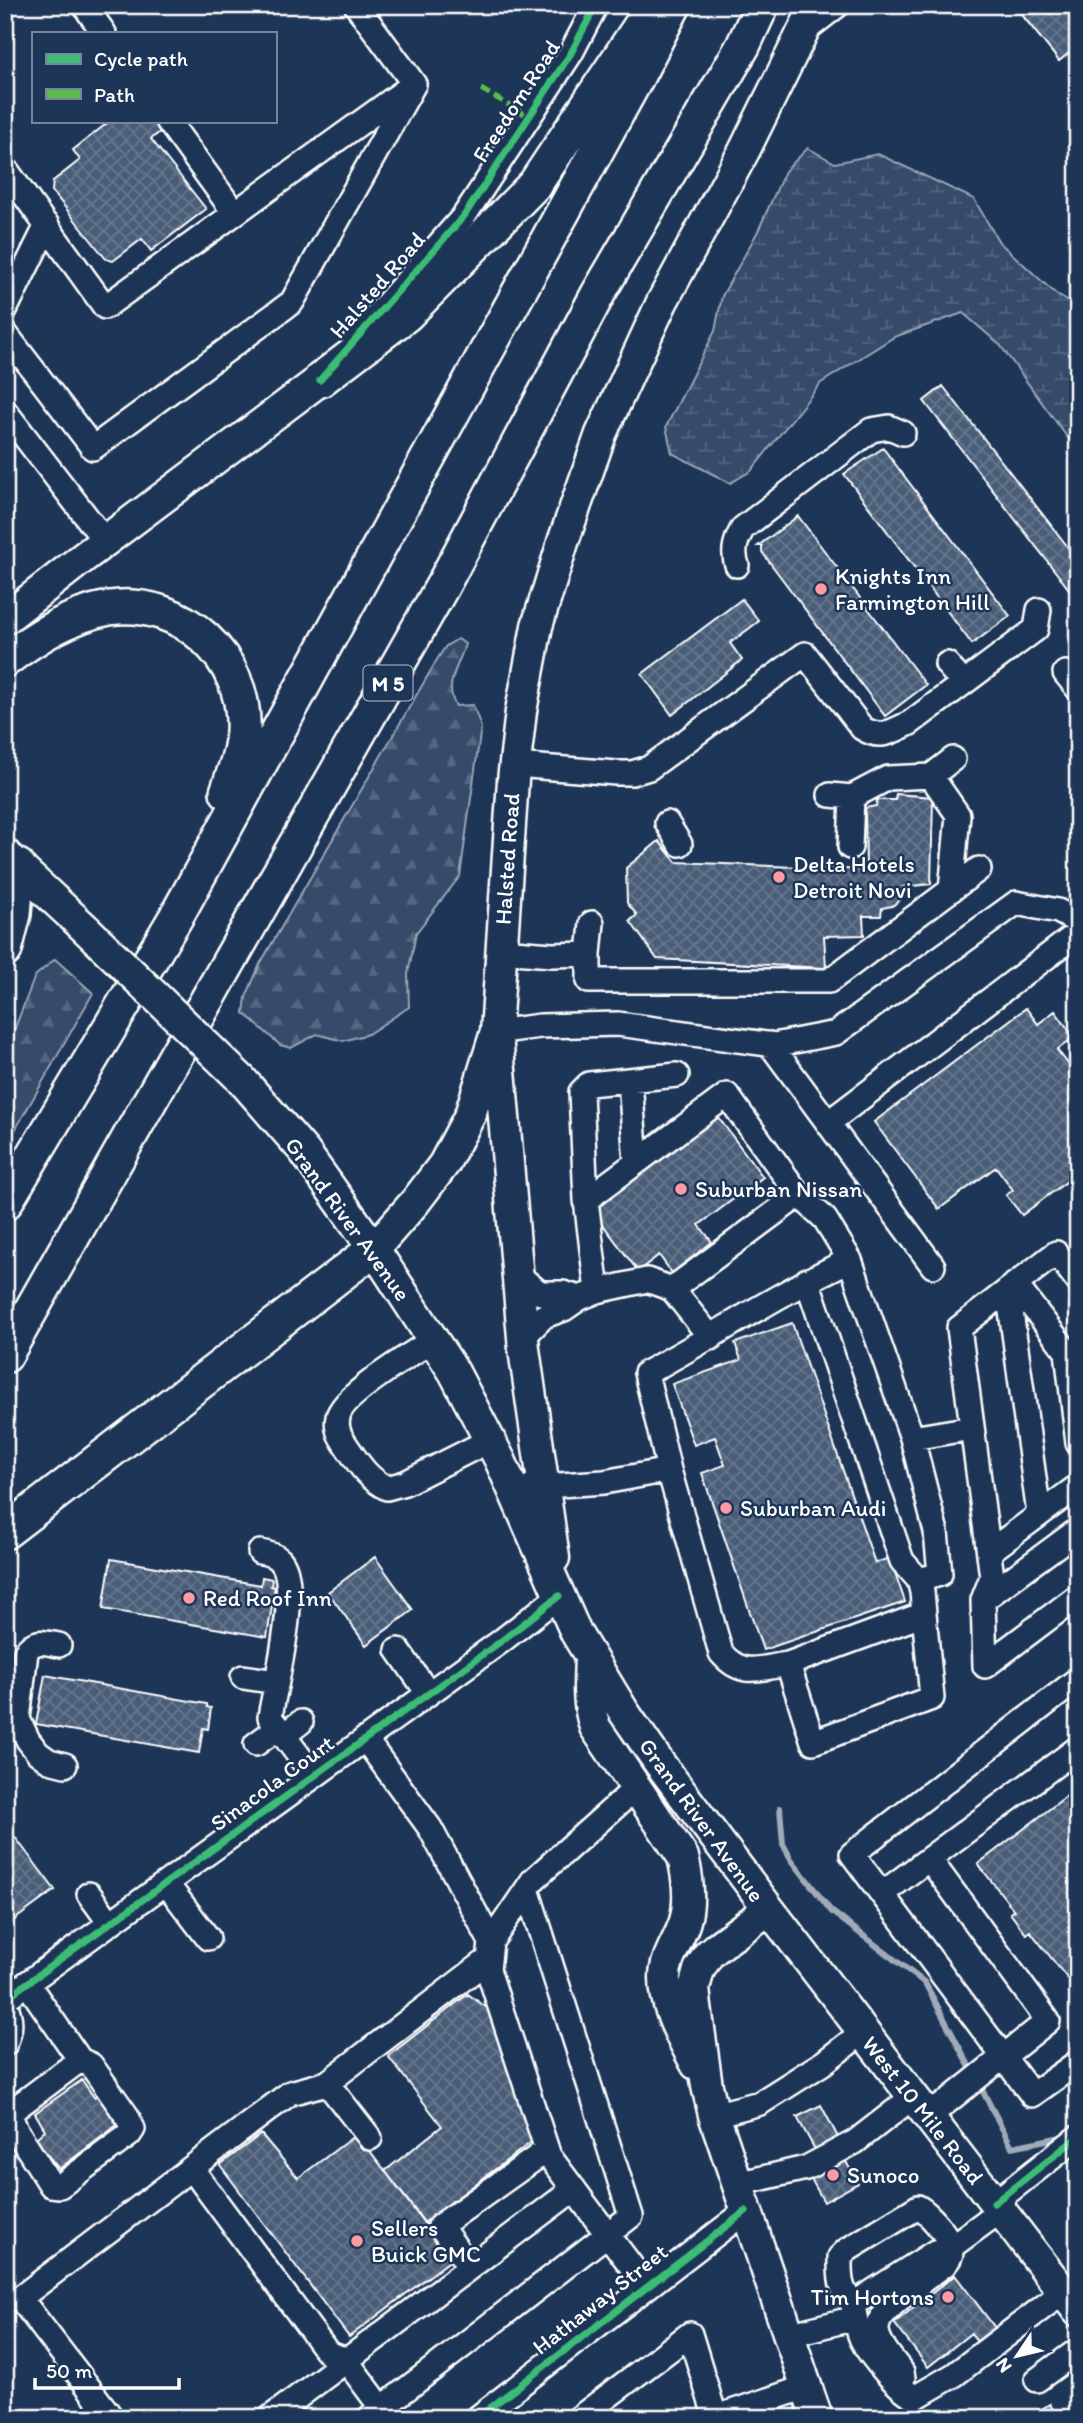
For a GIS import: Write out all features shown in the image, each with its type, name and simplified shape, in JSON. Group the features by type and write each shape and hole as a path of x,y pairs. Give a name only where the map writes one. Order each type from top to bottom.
{"highway":[{"path":"320,380 407,314 534,184 655,5"},
{"path":"5,1203 176,917 674,5"},
{"name":"M 5","path":"5,1356 437,596 598,294 743,46 762,5"},
{"path":"5,660 42,634 67,621 91,612 132,607 170,615 188,624 204,636 227,663 240,693 243,712 240,756 176,917"},
{"path":"5,950 14,914 12,860"},
{"path":"5,1532 374,1249"}],"main road":[{"name":"Halsted Road","path":"374,1249 444,1164 470,1115 496,1032 514,765 537,626 601,434 662,303 744,151 810,18"},
{"name":"Halsted Road","path":"5,619 320,380"},
{"name":"Grand River Avenue","path":"12,860 242,1080 304,1152 374,1249 454,1372 513,1489 559,1596 604,1682 660,1764 769,1909 708,1955 699,1970 694,1988 707,2087 714,2115 817,2418"},
{"path":"496,1032 523,1337 559,1596"},
{"name":"Grand River Avenue","path":"590,1658 589,1708 595,1727 683,1857 688,1881 688,1908 669,1955 665,1977 673,2017 707,2087"},
{"name":"West 10 Mile Road","path":"769,1909 1074,2305"}],"street":[{"path":"84,5 103,32"},
{"path":"356,5 414,84"},
{"name":"Freedom Road","path":"464,216 571,53 596,5"},
{"name":"Halsted Road","path":"810,18 838,5"},
{"path":"5,168 105,307 414,84"},
{"path":"5,333 93,448 292,302 414,84"},
{"path":"169,122 234,212"},
{"name":"Halsted Road","path":"320,380 464,216"},
{"path":"5,310 47,225"},
{"path":"5,411 105,541"},
{"path":"737,565 734,558 735,542 743,527 812,486 870,430 889,427 903,433"},
{"path":"514,765 616,773 632,773 649,768 805,654 862,728 872,735 890,733 909,723 1036,629 1039,610"},
{"path":"947,663 962,683"},
{"path":"850,847 841,796 888,778 931,776 953,759"},
{"path":"931,776 964,811 951,890"},
{"path":"667,823 680,844"},
{"path":"592,923 589,981 829,981 979,869"},
{"path":"496,1032 540,1026 618,1024 770,1044 836,1033 1016,903 1058,911 1078,922"},
{"path":"828,1123 1078,933"},
{"path":"501,951 552,955 589,954"},
{"path":"770,1044 933,1266"},
{"path":"588,1294 581,1092 589,1084 677,1075"},
{"path":"630,1080 636,1162"},
{"path":"586,1200 727,1096 799,1195 825,1219 850,1260 912,1438 936,1532 940,1574 919,1580"},
{"path":"672,1289 799,1195"},
{"path":"1078,1281 1056,1253 959,1328 992,1577 983,1600 985,1666 1078,1596"},
{"path":"850,1260 807,1280 711,1338 646,1373 669,1470 721,1653 729,1662 744,1670 788,1664 924,1614"},
{"path":"517,1274 540,1293 588,1294 647,1280 672,1289 711,1338"},
{"path":"788,1664 813,1742 932,1698 919,1580 902,1561 807,1280"},
{"path":"1011,1287 1073,1359 1078,1443"},
{"path":"1011,1287 1039,1514"},
{"path":"523,1337 544,1316 564,1309 588,1294"},
{"path":"433,1340 349,1399 338,1413 337,1431 374,1482 387,1488 405,1482 490,1440"},
{"path":"912,1438 972,1428"},
{"path":"513,1489 604,1482 669,1470"},
{"path":"989,1552 1078,1486"},
{"path":"983,1600 1078,1530"},
{"path":"260,1552 268,1553 281,1561 287,1575 290,1603 270,1717 288,1728 314,1776"},
{"name":"Sinacola Court","path":"5,2044 11,2029 10,2014 5,2001 27,1983 559,1596"},
{"path":"59,1645 40,1642 30,1646 26,1652 18,1719 27,1740 38,1753 49,1761 65,1765"},
{"path":"398,1650 428,1693"},
{"path":"243,1677 276,1682"},
{"path":"1078,1679 852,1854 1032,2095 1078,2062"},
{"path":"256,1744 288,1728"},
{"path":"365,1739 430,1828 490,1950 488,1970 549,2156 647,2287"},
{"path":"883,1893 1078,1748"},
{"path":"112,2418 20,2298 290,2093 327,2083 490,1950 527,1889 569,1847 636,1788"},
{"path":"742,2198 806,2168 921,2107 1004,2056 1048,2021 930,1860"},
{"path":"166,1883 208,1938"},
{"path":"192,2169 328,2353 346,2360 380,2415 631,2216 527,1889"},
{"path":"89,1894 110,1923"},
{"path":"27,1983 80,2060 91,2066 133,2126 129,2135 77,2174 60,2186 51,2185 16,2130 7,2110 80,2060"},
{"path":"714,2115 760,2103 823,2063 863,2032"},
{"path":"327,2083 370,2138"},
{"path":"788,2334 854,2310 858,2301 936,2252 951,2247 1078,2137"},
{"path":"470,2267 440,2226 547,2150"},
{"path":"270,2418 574,2189"},
{"name":"Hathaway Street","path":"477,2418 647,2287 742,2198"},
{"path":"900,2385 902,2372 880,2341 877,2331 879,2321 889,2308 951,2257 951,2247 933,2219 918,2207 908,2211 840,2257 840,2279 854,2310 862,2341 900,2385 908,2394 916,2397 1074,2305"},
{"path":"579,2418 690,2334 715,2417 806,2387"},
{"path":"1037,2380 1078,2350"}],"green space":[{"path":"808,148 835,163 878,154 974,199 999,242 1057,295 1078,307 1078,452 1000,345 963,313 894,337 821,383 751,471 730,483 672,453 666,427 715,331 722,296 758,231 785,171"},
{"path":"458,639 465,644 453,675 452,698 456,706 473,705 481,727 460,876 416,933 408,974 409,1007 368,1034 343,1041 317,1034 291,1048 280,1045 244,1013 246,997 260,964 438,658 446,646"},
{"path":"55,959 93,993 5,1148 5,1054 35,976"}],"building":[{"path":"1014,5 1078,5 1078,46 1059,61"},
{"path":"109,122 162,122 166,127 151,139 206,209 151,251 142,239 113,261 106,259 52,191 53,181 80,160 73,150"},
{"path":"943,386 1078,560 1078,595 1075,597 924,401"},
{"path":"883,448 1010,616 972,644 844,474"},
{"name":"Knights Inn Farmington Hill","path":"798,516 926,685 885,716 762,552 762,546 758,546"},
{"path":"742,599 759,621 730,643 742,660 672,715 642,674"},
{"name":"Delta Hotels Detroit Novi","path":"896,794 933,797 931,884 903,887 900,900 892,906 882,908 881,916 863,916 864,935 824,936 826,968 657,959 630,921 637,915 627,903 626,868 659,841 676,862 866,870 865,808 876,806 877,800 895,800"},
{"path":"1026,1008 1038,1024 1055,1011 1074,1037 1057,1050 1078,1076 1078,1173 1022,1215 1006,1195 1013,1190 996,1167 939,1209 874,1122"},
{"name":"Suburban Nissan","path":"715,1113 763,1177 699,1225 712,1242 672,1273 659,1255 638,1271 601,1222 599,1201"},
{"path":"792,1323 875,1563 890,1558 905,1602 763,1650 702,1473 725,1465 715,1437 694,1445 672,1384 741,1360 735,1343"},
{"path":"375,1557 413,1610 366,1645 328,1592"},
{"name":"Red Roof Inn","path":"111,1559 261,1585 262,1577 272,1579 271,1586 275,1587 267,1637 103,1609"},
{"path":"45,1675 207,1704 207,1707 211,1708 208,1729 203,1728 199,1753 36,1724"},
{"path":"1078,1787 1078,1970 1067,1978 1030,1931 1026,1934 1010,1913 1014,1910 978,1864"},
{"path":"15,1837 55,1890 10,1923 5,1923 5,1844"},
{"path":"468,1994 494,2013 534,2140 424,2223 385,2171 442,2126 388,2056"},
{"path":"82,2080 94,2097 104,2090 124,2120 59,2169 35,2139 45,2130 35,2113"},
{"path":"821,2105 841,2143 818,2155 797,2117"},
{"name":"Sellers Buick GMC","path":"261,2134 298,2178 357,2134 452,2259 349,2337 220,2165"},
{"path":"844,2158 858,2183 824,2202 810,2177"},
{"path":"955,2275 999,2333 980,2346 971,2333 928,2367 894,2323"},
{"path":"1050,2404 1058,2418 1027,2418"}],"waterway":[{"path":"780,1808 783,1844 791,1859 831,1911 925,1983 974,2075"},
{"path":"979,2084 1012,2147 1066,2136"}],"marked path":[{"path":"481,89 529,117"}],"cycle path":[{"path":"320,380 464,216 571,53 596,5"},
{"path":"5,1999 500,1642 559,1596"},
{"path":"994,2203 1078,2137"},
{"path":"477,2418 746,2211"}],"place":[{"name":"Knights Inn Farmington Hill","path":"821,589"},
{"name":"Delta Hotels Detroit Novi","path":"779,877"},
{"name":"Suburban Nissan","path":"681,1189"},
{"name":"Suburban Audi","path":"726,1508"},
{"name":"Red Roof Inn","path":"189,1598"},
{"name":"Sunoco","path":"833,2175"},
{"name":"Sellers Buick GMC","path":"357,2241"},
{"name":"Tim Hortons","path":"948,2297"}]}
